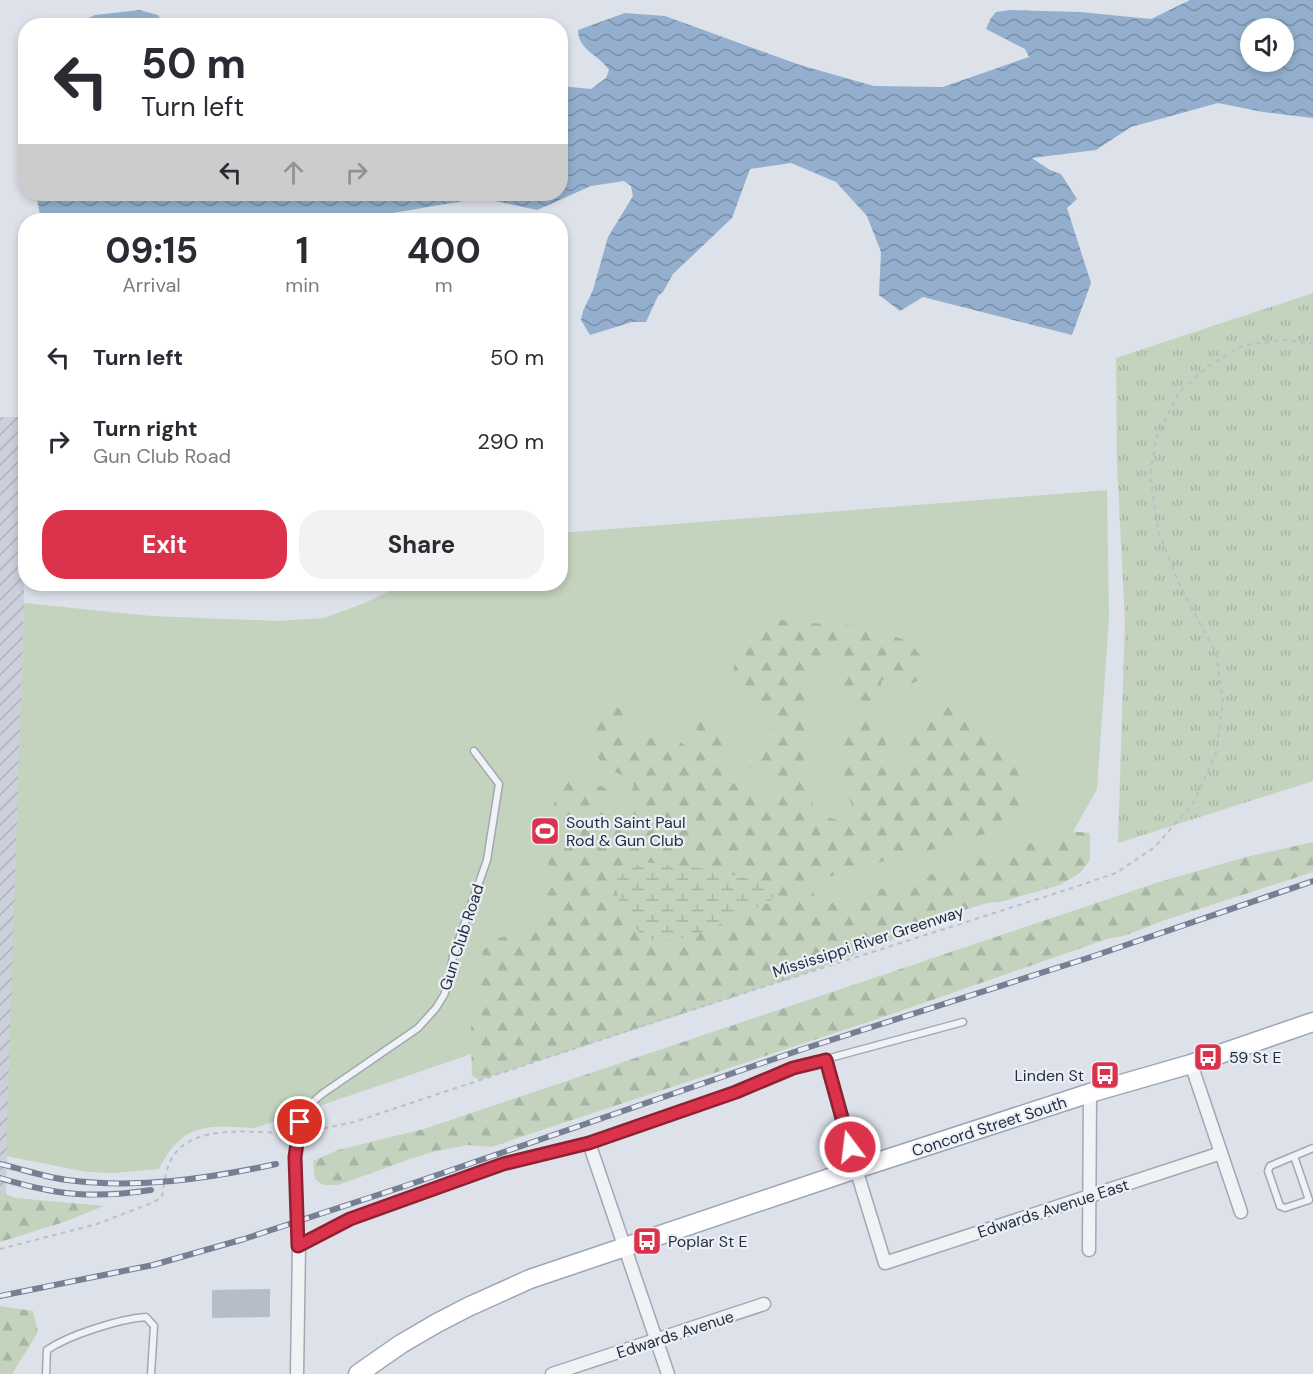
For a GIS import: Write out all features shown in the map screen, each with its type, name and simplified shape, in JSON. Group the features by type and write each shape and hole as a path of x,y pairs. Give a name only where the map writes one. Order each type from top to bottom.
{"main road":[{"name":"Concord Street South","path":"358,1374 401,1344 468,1306 530,1279 856,1169 1090,1093 1191,1064 1313,1022"}],"street":[{"path":"826,1060 856,1169"},
{"path":"1191,1064 1241,1212"},
{"path":"1089,1250 1090,1093"},
{"path":"589,1143 668,1374"},
{"name":"Edwards Avenue East","path":"856,1169 885,1263 1221,1153"},
{"path":"297,1374 298,1246"},
{"name":"Edwards Avenue","path":"552,1374 764,1304"}],"lane":[{"name":"Gun Club Road","path":"298,1246 295,1157 300,1122 313,1101 418,1028 436,1008 449,982 453,956 487,860 499,784 474,751"},
{"path":"298,1246 350,1219 470,1175 503,1164 589,1143 736,1092 793,1068 963,1022"},
{"path":"1294,1156 1309,1200 1285,1208 1280,1206 1268,1171 1270,1166 1313,1148"},
{"path":"46,1374 47,1350 57,1343 130,1318 146,1317 154,1326 151,1374"}],"path":[{"name":"Mississippi River Greenway","path":"0,1250 97,1224 154,1202 162,1197 172,1158 183,1144 195,1138 220,1133 298,1132 354,1122 657,1021 1116,873 1155,847 1194,802 1216,753 1223,701 1216,653 1180,586 1159,533 1150,476 1156,438 1179,392 1210,364 1244,345 1286,340 1313,344"}],"shaded area":[{"path":"0,417 18,417 18,591 24,591 24,603 5,1228 0,1228"}],"green space":[{"path":"1313,293 1313,781 1118,843 1125,621 1117,466 1116,358"},
{"name":"South Saint Paul Rod & Gun Club","path":"1107,490 1109,618 1097,789 1062,852 255,1128 210,1127 198,1130 178,1142 168,1153 159,1169 114,1173 87,1172 6,1156 24,603 151,616 277,621 324,618 391,591 568,591 568,532"},
{"path":"780,619 789,622 864,626 908,641 926,662 924,678 908,685 894,676 881,681 882,696 862,703 843,697 841,682 847,665 844,657 827,656 813,669 802,751 815,813 837,820 853,810 837,756 842,737 862,721 876,723 885,741 890,769 907,760 894,737 928,713 964,701 978,726 990,739 1010,748 1025,761 1021,822 939,848 856,868 817,881 813,892 821,906 1068,831 1090,833 1090,860 1080,873 1060,885 1000,902 987,903 918,924 890,941 804,974 480,1080 472,1076 472,1016 474,1000 482,975 482,952 496,939 516,938 549,913 546,889 556,788 565,781 601,786 614,793 613,811 602,830 614,835 634,785 624,776 606,768 590,747 595,733 592,713 597,706 616,705 629,718 629,732 650,738 669,736 690,748 702,713 724,720 728,737 719,765 731,782 763,797 776,787 762,774 745,766 750,751 764,743 772,733 766,718 748,702 733,672 741,639 759,630 759,623"},
{"path":"1313,842 1313,872 1165,920 1124,936 1107,939 886,1016 491,1147 468,1145 436,1151 338,1185 323,1185 315,1179 313,1161 338,1150 424,1129 1159,882 1246,857"},
{"path":"643,862 716,870 773,885 776,895 768,903 691,935 675,940 649,939 635,928 623,909 615,881 622,874"},
{"path":"0,1192 16,1198 104,1206 64,1222 0,1242"},
{"path":"0,1306 33,1311 38,1332 12,1374 0,1374"}],"water":[{"path":"1190,0 1313,0 1313,118 1263,112 1218,103 1131,127 1096,150 1032,158 1050,170 1061,174 1077,199 1067,208 1091,283 1072,335 923,297 900,311 879,295 881,252 867,216 836,182 791,163 750,169 732,218 673,274 663,292 658,296 646,322 632,322 590,335 581,320 583,311 593,290 608,237 633,196 631,186 624,181 591,186 568,196 568,87 591,89 606,78 609,70 581,43 578,30 625,13 665,16 800,65 874,86 943,87 1029,57 1025,49 986,29 996,12 1010,10 1080,12 1151,19"},
{"path":"140,10 158,15 160,18 89,18 95,15"},
{"path":"37,201 463,201 393,213 40,213"},
{"path":"495,201 557,201 537,210"}],"building":[{"path":"270,1289 270,1317 212,1318 212,1290"}],"railway":[{"path":"0,1296 153,1265 244,1239 803,1049 1091,957 1313,881"},
{"path":"0,1164 58,1179 93,1183 172,1181 276,1164"},
{"path":"0,1178 74,1194 92,1195 151,1190"}],"place":[{"name":"South Saint Paul Rod & Gun Club","path":"545,831"},
{"name":"59 St E","path":"1208,1057"},
{"name":"Linden St","path":"1105,1075"},
{"name":"Poplar St E","path":"647,1241"}],"route":[{"path":"300,1122 295,1157 298,1246 350,1219 503,1164 589,1143 736,1092 793,1068 826,1060 850,1147"}]}
